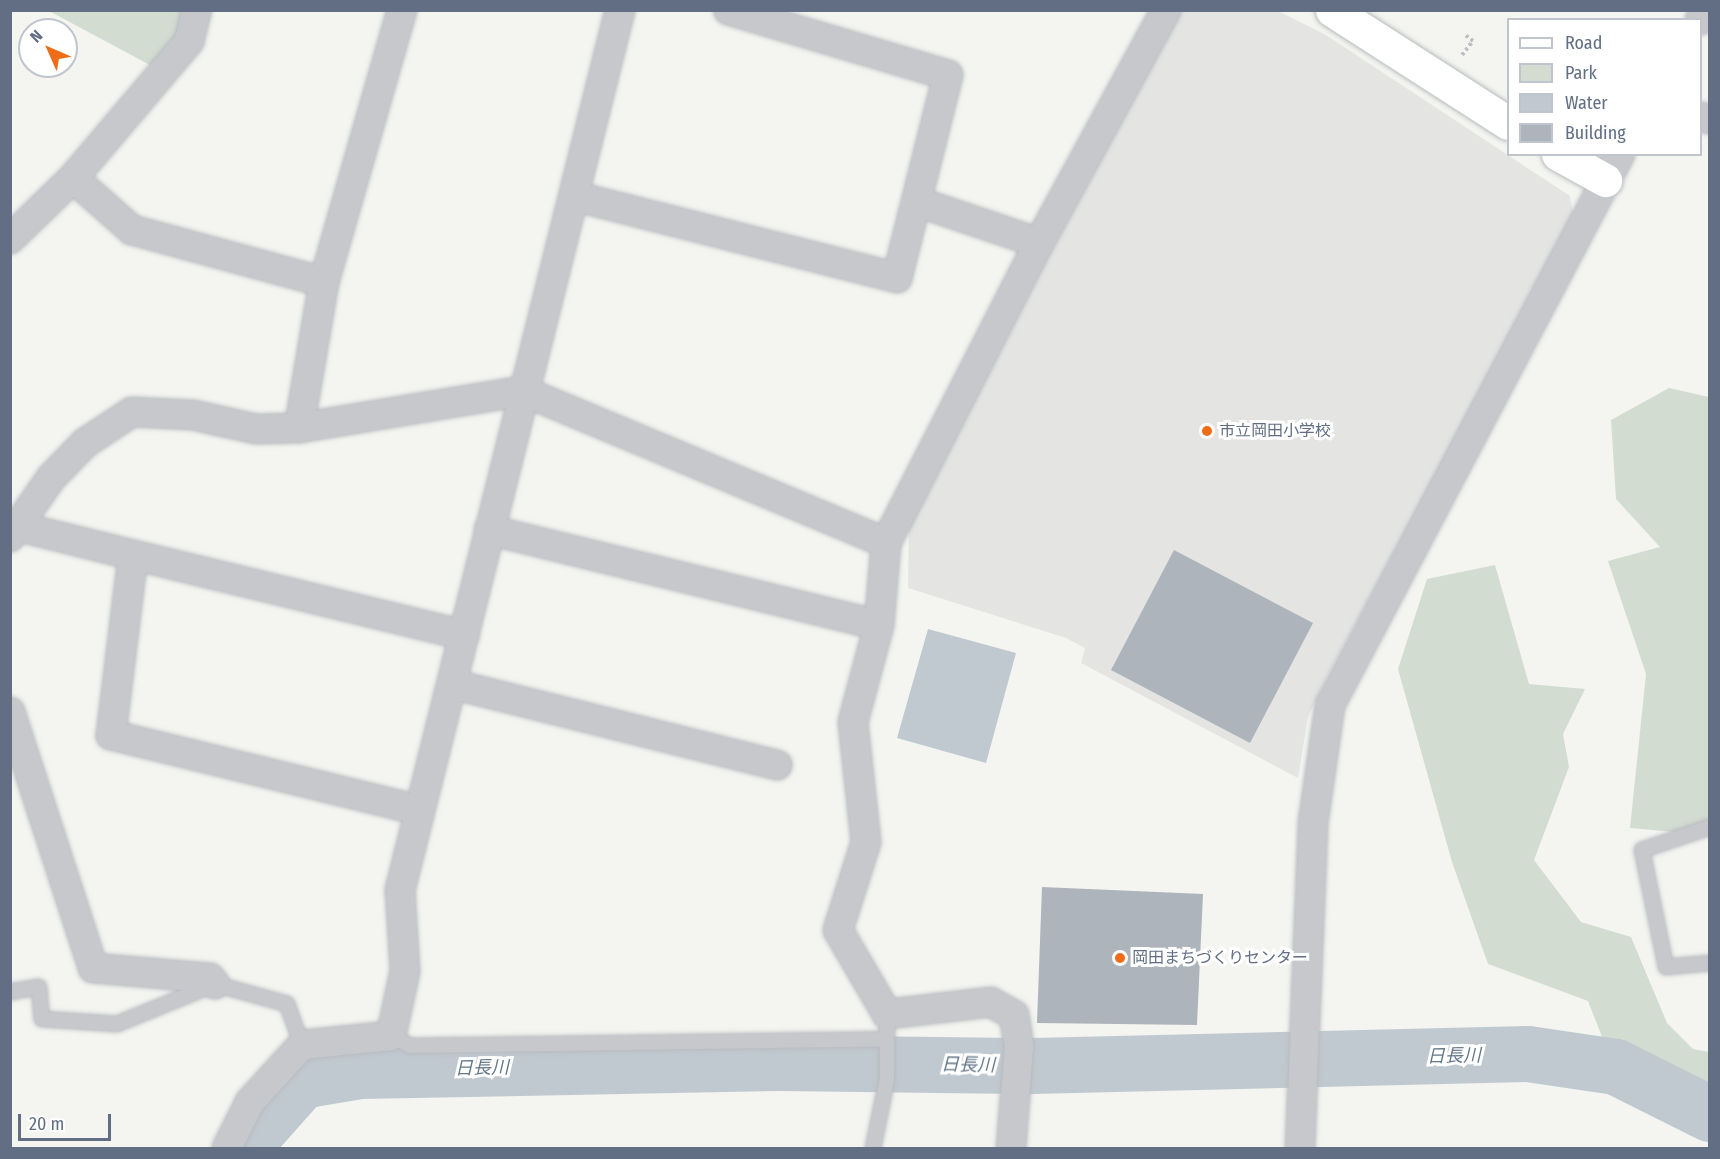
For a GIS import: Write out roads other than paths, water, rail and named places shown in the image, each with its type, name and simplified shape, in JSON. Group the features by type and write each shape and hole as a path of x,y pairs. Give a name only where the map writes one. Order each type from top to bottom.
{"street":[{"path":"10,239 73,178 189,41 197,10"},
{"path":"299,428 324,282 402,10"},
{"path":"227,1149 250,1102 302,1046 392,1036 405,971 400,890 418,810 456,685 464,635 489,530 620,10"},
{"path":"574,196 897,278 918,202 948,75 728,10"},
{"path":"1011,1149 1019,1046 1014,1015 991,1002 886,1032 838,930 866,842 853,722 879,625 886,543 1039,243 1166,10"},
{"path":"1332,10 1507,122"},
{"path":"1300,1149 1313,822 1330,705 1579,239 1613,167 1566,156"},
{"path":"73,178 132,230 324,282"},
{"path":"918,202 1039,243"},
{"path":"464,635 133,555 15,532 51,478 85,443 132,412 193,415 256,429 299,428 523,391 886,543"},
{"path":"489,530 879,625"},
{"path":"133,555 111,735 418,810"},
{"path":"456,685 777,765"},
{"path":"10,712 93,968 210,978 215,984"}],"lane":[{"path":"1710,828 1642,850 1666,967 1710,963"},
{"path":"10,992 39,987 42,1019 117,1024 215,984 288,1004 302,1046"},
{"path":"392,1036 411,1047 886,1032 887,1078 873,1149"}],"water":[{"path":"928,629 1016,653 986,763 897,738"}],"waterway":[{"name":"日長川","path":"251,1148 255,1134 302,1081 361,1071 779,1063 1033,1066 1528,1054 1616,1067 1710,1114"}],"place":[{"name":"市立岡田小学校","path":"1207,431"},
{"name":"岡田まちづくりセンター","path":"1120,958"}]}
